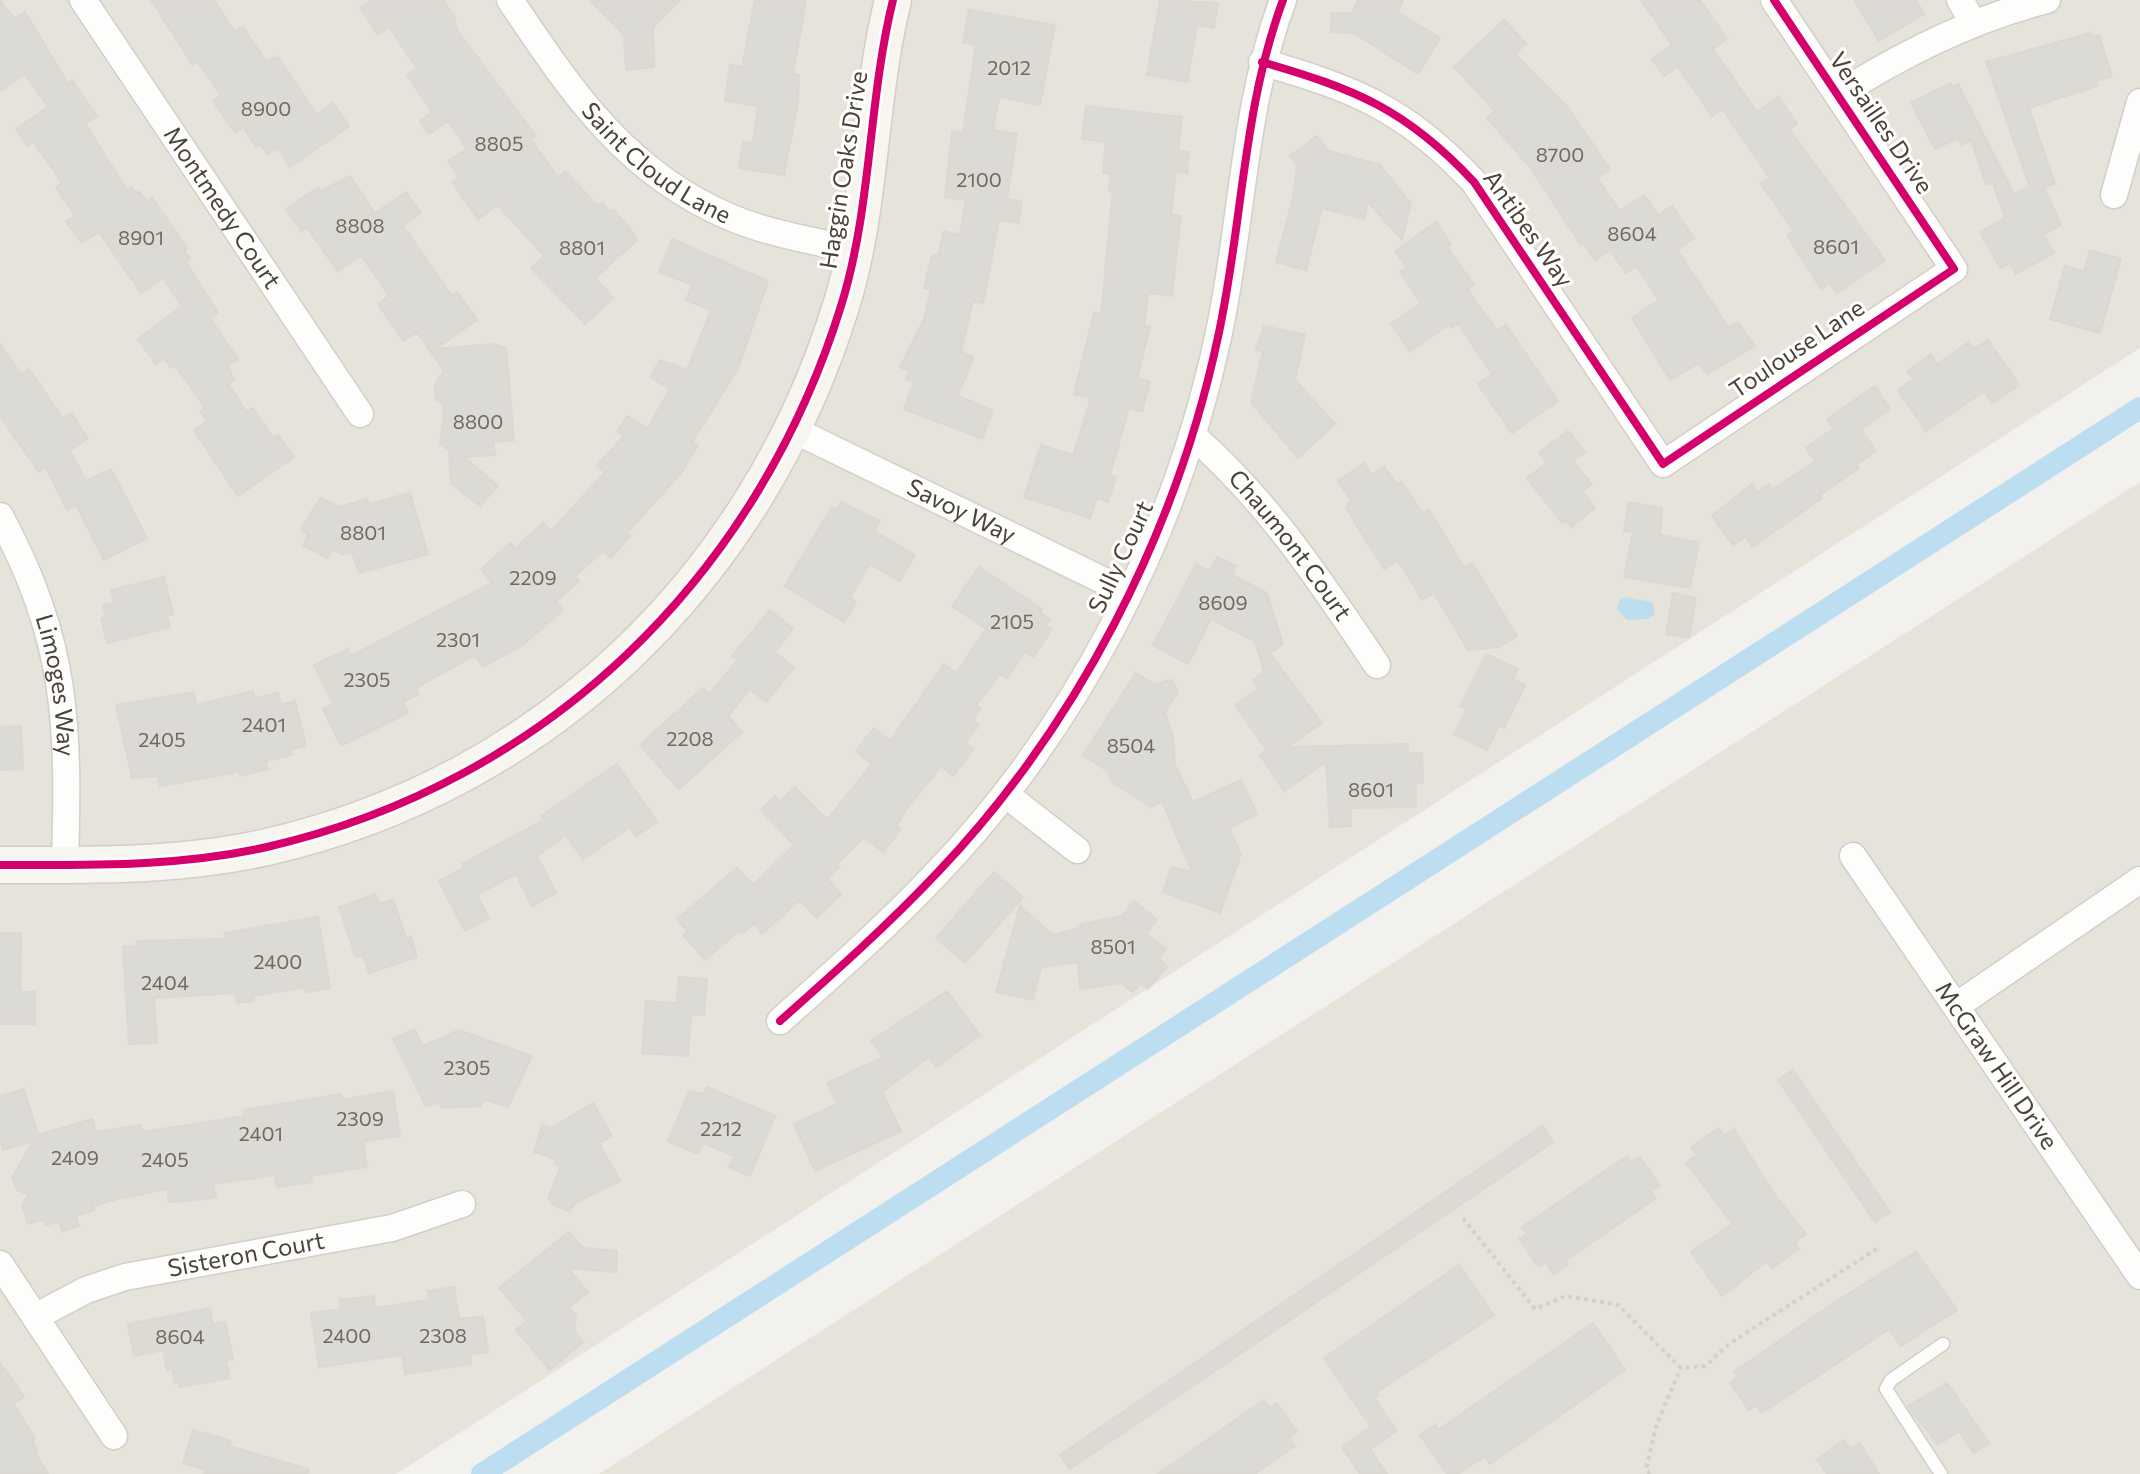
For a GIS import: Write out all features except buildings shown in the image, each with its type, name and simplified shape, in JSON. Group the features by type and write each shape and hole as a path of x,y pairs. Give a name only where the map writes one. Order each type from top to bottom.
{"street":[{"name":"Montmedy Court","path":"83,0 360,414"},
{"name":"Saint Cloud Lane","path":"510,0 567,86 600,126 658,177 732,218 775,232 855,250"},
{"name":"Haggin Oaks Drive","path":"0,865 173,862 267,847 332,829 397,805 505,750 603,678 681,600 731,536 794,430 820,368 855,250 877,81 893,0"},
{"name":"Sully Court","path":"780,1021 940,870 1005,794 1058,718 1129,593 1169,501 1192,435 1224,307 1248,125 1262,62 1283,0"},
{"name":"Versailles Drive","path":"1774,0 1954,269"},
{"path":"1960,0 1974,24"},
{"path":"1838,95 1917,49 1974,24 2047,0"},
{"name":"Antibes Way","path":"1262,62 1338,85 1373,100 1410,123 1444,150 1474,182 1663,464"},
{"path":"2114,195 2140,102"},
{"name":"Toulouse Lane","path":"1663,464 1954,269"},
{"name":"Savoy Way","path":"794,430 1129,593"},
{"name":"Chaumont Court","path":"1192,435 1260,500 1293,541 1377,665"},
{"name":"Limoges Way","path":"0,516 37,594 56,656 65,708 68,760 65,865"},
{"path":"1005,794 1077,850"},
{"name":"McGraw Hill Drive","path":"1853,856 2136,1261"},
{"path":"1956,1006 2140,880"},
{"name":"Sisteron Court","path":"35,1317 86,1290 125,1277 392,1228 462,1204"},
{"path":"0,1264 114,1436"}],"lane":[{"path":"1941,1474 1886,1389 1891,1380 1943,1344"}],"path":[{"path":"1463,1218 1535,1309 1566,1296 1618,1305 1681,1368 1705,1366 1729,1344 1878,1248"},
{"path":"1650,1474 1646,1469 1657,1423 1681,1368"}],"shaded area":[{"path":"0,0 2140,0 2140,348 396,1474 0,1474"},
{"path":"2140,482 2140,1474 599,1474"}],"water":[{"path":"1625,597 1652,602 1655,614 1648,619 1627,620 1617,609 1620,600"}],"waterway":[{"path":"482,1474 2140,408"}],"cycle path":[{"path":"0,865 134,864 234,854 368,816 463,774 549,719 627,654 696,579 755,496 804,404 841,306 851,269 893,0"},
{"path":"780,1021 900,911 988,815 1077,691 1114,624 1148,554 1200,411 1226,294 1259,83 1283,0"},
{"path":"1262,62 1325,82 1402,119 1474,182 1663,464 1954,269 1774,0"}]}
